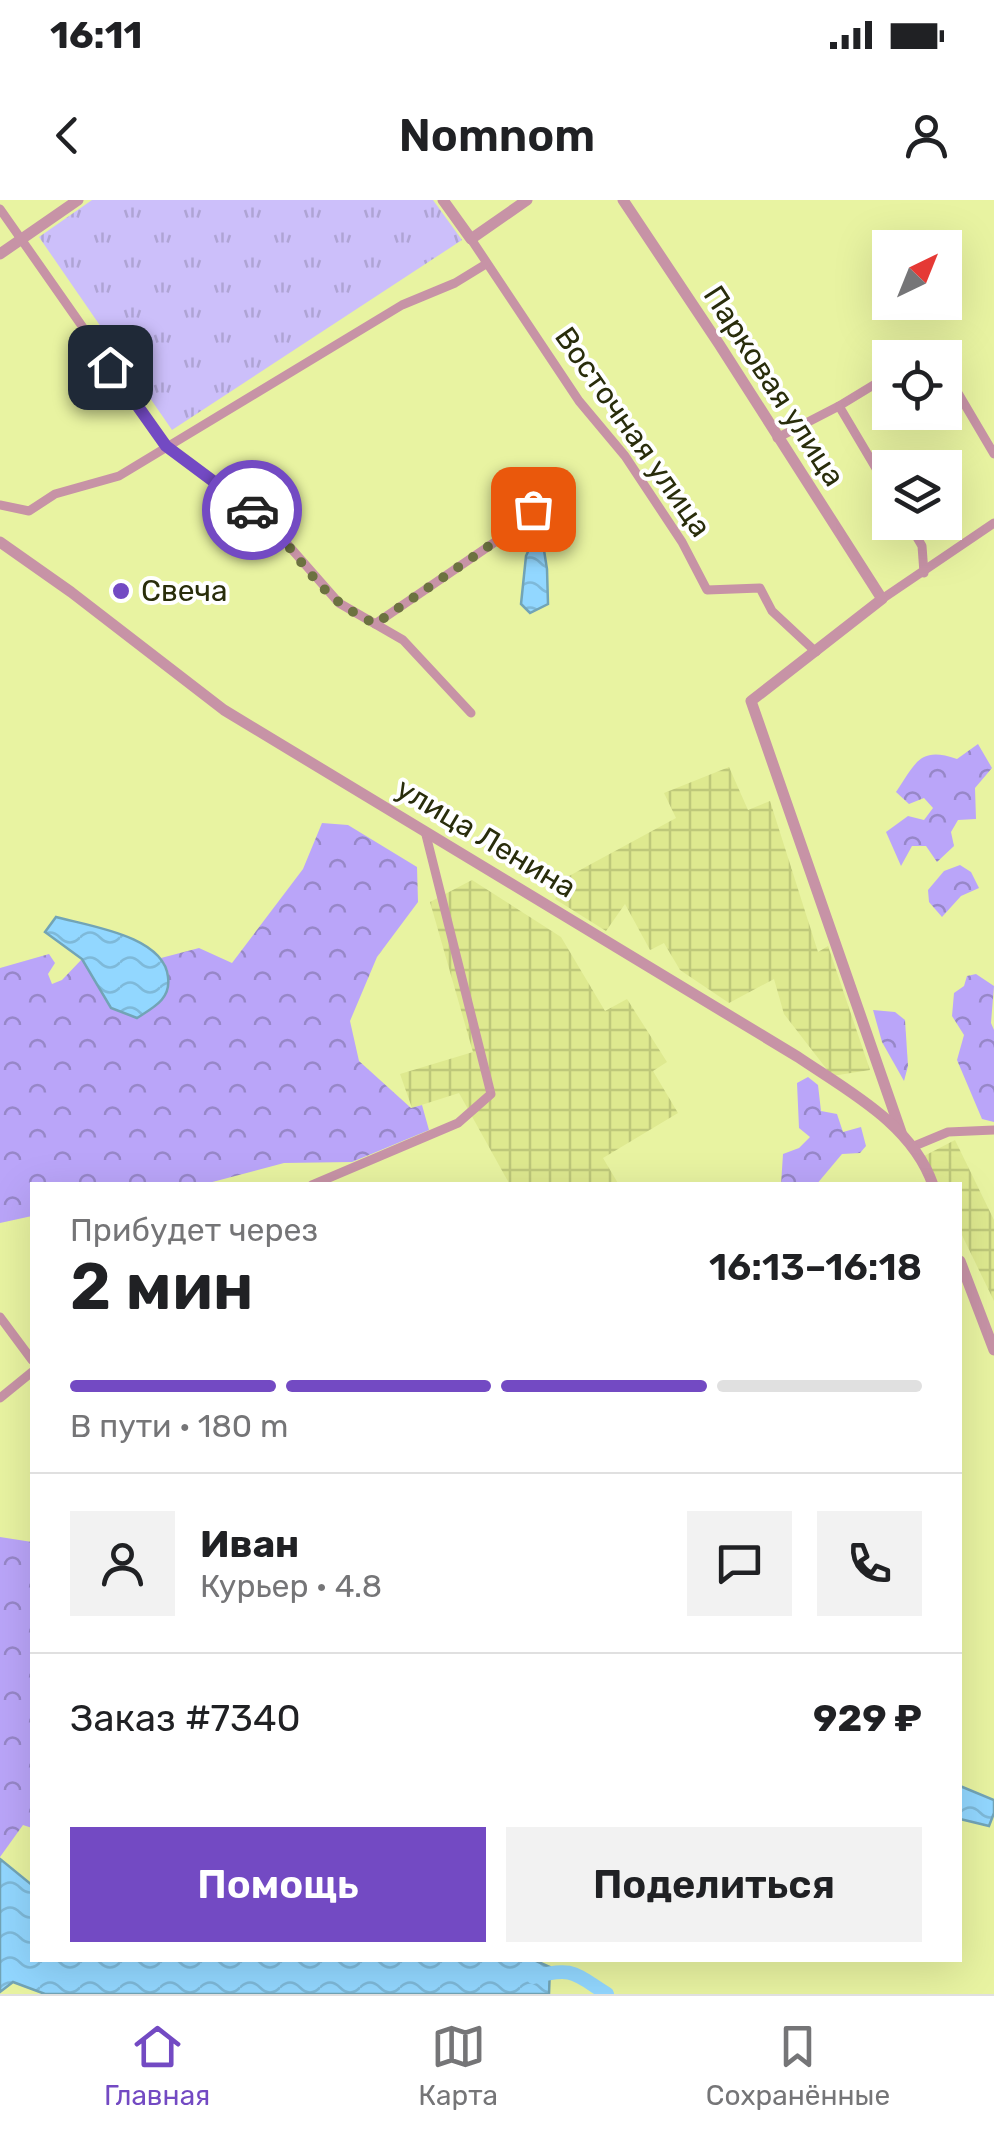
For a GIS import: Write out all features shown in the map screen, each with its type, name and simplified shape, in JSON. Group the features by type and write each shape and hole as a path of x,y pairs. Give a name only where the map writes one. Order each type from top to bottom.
{"street":[{"path":"0,254 78,200"},
{"path":"443,200 470,238 527,200"},
{"name":"Парковая улица","path":"623,200 882,599"},
{"path":"0,208 166,446 267,521 340,603 403,640 470,713"},
{"name":"Восточная улица","path":"470,238 579,402 626,456 708,590 760,588 772,611 816,652"},
{"path":"0,505 29,511 56,494 118,476 402,305 455,283 486,264"},
{"path":"777,438 872,386"},
{"path":"962,400 994,454"},
{"path":"840,406 872,461"},
{"path":"375,624 533,516 532,504"},
{"path":"902,1136 751,701 882,599 994,523"},
{"path":"918,540 924,573"},
{"name":"улица Ленина","path":"0,542 72,592 224,710 798,1057 884,1116 912,1147 931,1182"},
{"path":"320,1182 458,1123 492,1094 424,828"},
{"path":"912,1147 948,1132 994,1130"},
{"path":"348,1171 348,1182"},
{"path":"962,1265 994,1350"},
{"path":"0,1317 30,1357"},
{"path":"0,1398 30,1374"}],"shaded area":[{"path":"729,767 748,810 770,801 818,952 828,946 870,1070 832,1076 784,1014 774,979 729,1003 680,970 664,943 650,950 625,904 606,931 555,899 569,876 676,818 664,793"},
{"path":"472,880 561,937 605,1011 627,999 667,1062 653,1071 678,1113 603,1158 617,1182 508,1182 459,1093 412,1108 400,1074 473,1052 430,902"},
{"path":"955,1140 994,1220 994,1301 962,1235 962,1182 937,1182 924,1156"}],"green space":[{"path":"92,200 433,200 462,240 172,430 39,237"},
{"path":"978,744 992,768 975,788 976,819 958,820 951,832 954,846 937,862 926,846 912,846 901,866 886,832 908,816 924,820 933,808 924,798 909,804 896,792 914,765 926,756 957,759"},
{"path":"322,823 348,825 417,867 418,902 377,957 350,1021 359,1061 411,1108 422,1105 429,1130 352,1162 284,1163 212,1182 30,1182 30,1216 0,1223 0,968 49,954 55,963 48,974 52,984 62,980 82,959 111,1008 137,1018 165,993 169,977 161,958 199,948 232,963 303,869"},
{"path":"960,865 971,872 979,888 961,896 942,917 929,902 928,890 944,871"},
{"path":"976,974 994,986 994,1122 982,1119 957,1060 964,1035 952,1016 954,993 964,986 967,976"},
{"path":"873,1010 895,1012 905,1020 908,1066 904,1081 882,1042"},
{"path":"808,1077 818,1085 821,1111 837,1114 843,1132 861,1127 866,1146 860,1153 842,1154 819,1182 781,1182 783,1154 799,1148 810,1137 799,1128 797,1083"},
{"path":"0,1537 30,1542 30,1827 23,1825 0,1857"}],"water":[{"path":"540,525 548,604 530,613 521,604 526,556"},
{"path":"56,917 140,942 163,963 168,977 164,997 137,1018 111,1008 82,959 45,932"},
{"path":"962,1787 994,1800 989,1826 962,1819"},
{"path":"0,1859 30,1883 30,1962 539,1962 550,1967 549,1994 45,1994 13,1982 0,1992"}],"waterway":[{"path":"533,1977 566,1972 607,1994"}],"way so far":[{"path":"252,510 267,521 340,603 375,624 533,516 533,509"}],"place":[{"name":"Свеча","path":"121,591"}],"route":[{"path":"110,367 166,446 252,510"}]}
